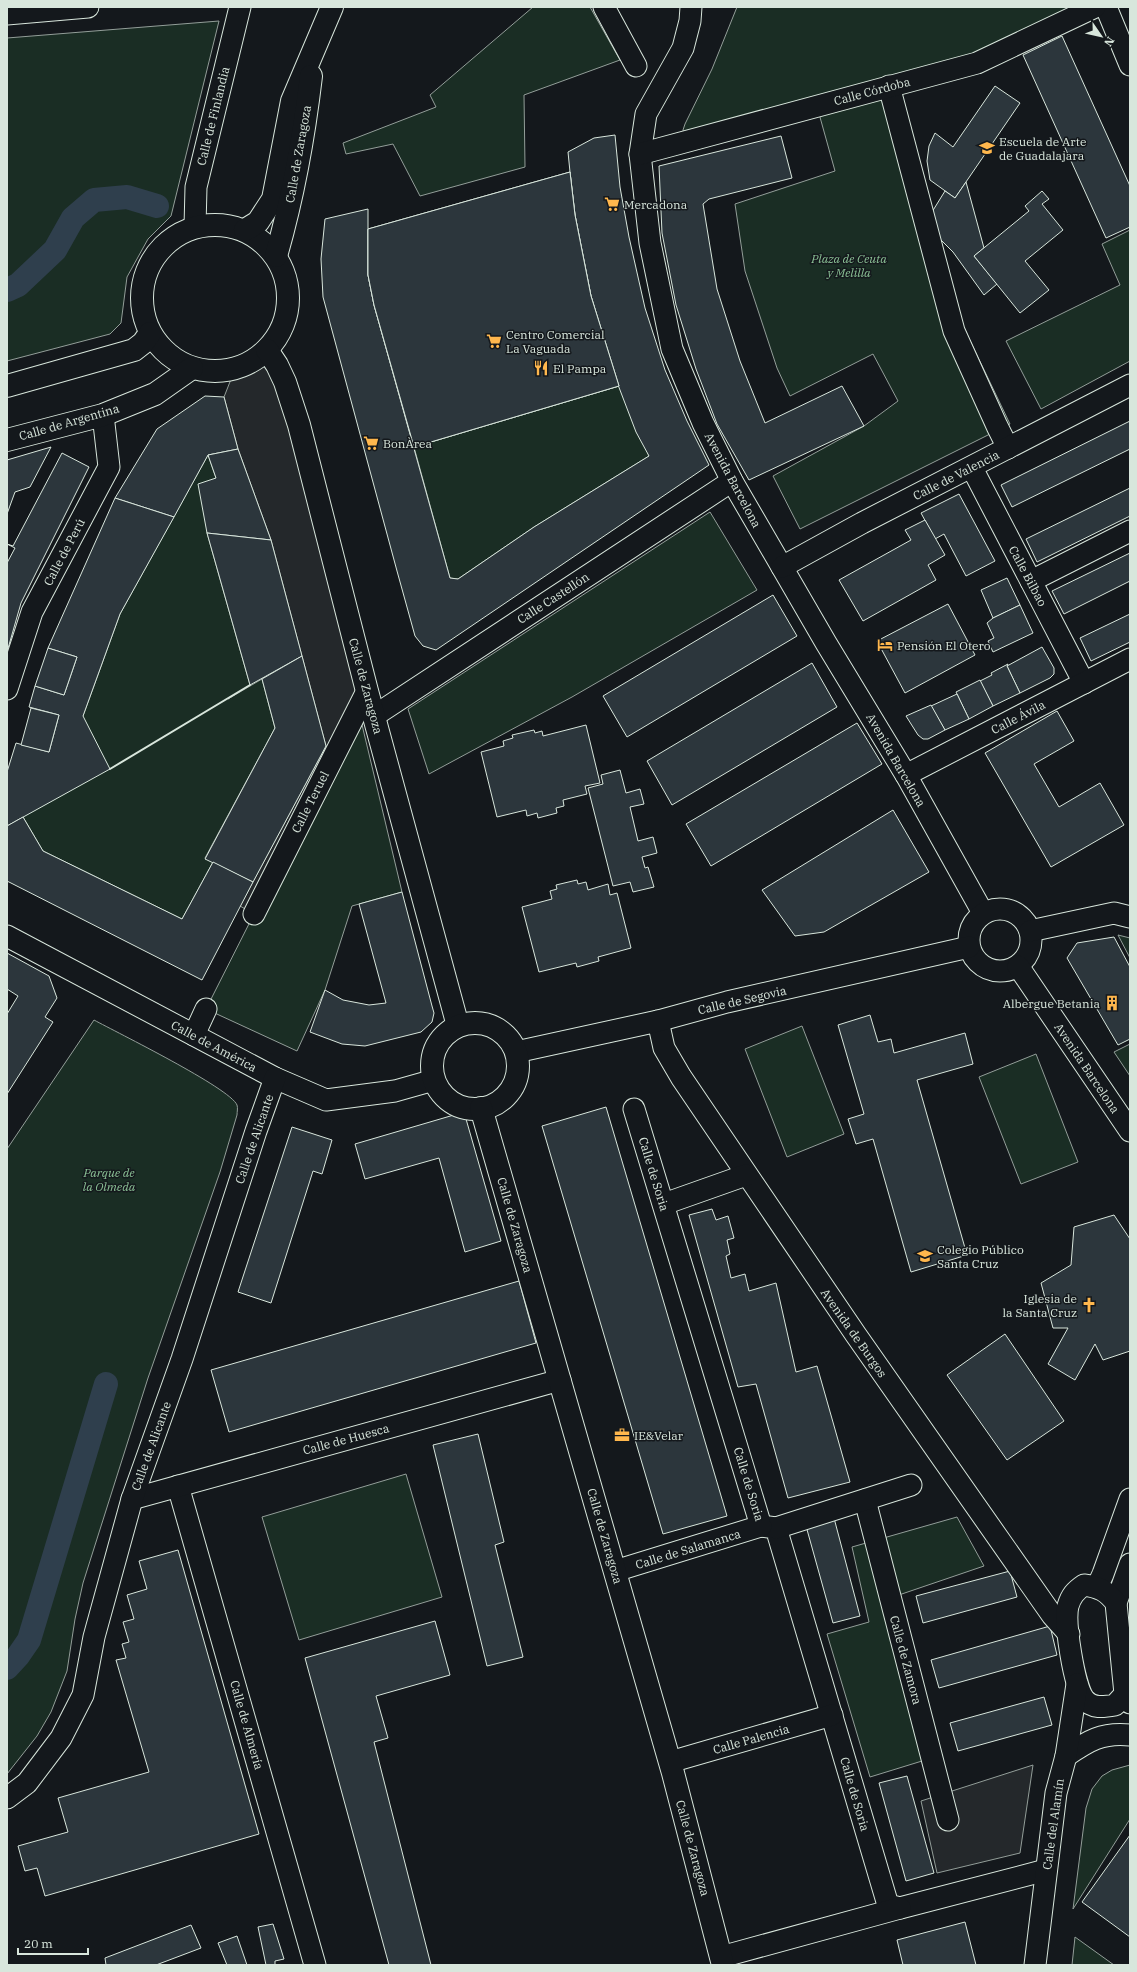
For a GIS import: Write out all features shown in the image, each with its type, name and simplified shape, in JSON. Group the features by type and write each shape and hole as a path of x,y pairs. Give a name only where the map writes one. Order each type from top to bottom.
{"street":[{"path":"7,14 88,7"},
{"name":"Calle de Finlandia","path":"196,226 196,187 240,7"},
{"name":"Calle de Zaragoza","path":"245,230 258,222 273,199 292,101 332,7"},
{"path":"604,7 636,66"},
{"name":"Avenida Barcelona","path":"691,7 690,21 683,48 646,114 640,154 650,243 672,349 703,423 732,480 906,775 983,913"},
{"name":"Calle Córdoba","path":"640,154 977,63 1095,7"},
{"path":"1106,7 1129,59"},
{"name":"Calle de Zaragoza","path":"276,256 286,223 307,113 314,51"},
{"path":"889,86 954,331 996,426 1008,448"},
{"path":"212,224 229,225 245,230 263,241 276,256 285,274 289,294 287,315 280,334 267,350 251,362 232,370 212,372 192,368 176,360 162,350 150,333 143,313 142,289 149,266 160,248 176,235 196,226 212,224"},
{"path":"7,386 134,350 143,343 150,333"},
{"name":"Calle de Zaragoza","path":"267,350 277,364 285,382 299,425 367,691 458,1026"},
{"name":"Calle de Argentina","path":"7,440 103,415 155,394 192,368"},
{"name":"Calle de Valencia","path":"782,567 862,523 1130,386"},
{"name":"Calle de Perú","path":"7,689 32,612 109,468 103,415"},
{"name":"Calle Bilbao","path":"972,468 1084,683"},
{"name":"Calle Castellón","path":"374,716 732,480"},
{"path":"1031,581 1130,531"},
{"name":"Calle Ávila","path":"906,775 1130,659"},
{"name":"Calle Teruel","path":"254,914 367,691"},
{"path":"1003,908 1013,911 1026,921 1030,931 1031,945 1028,954 1018,966 1003,972 989,970 974,958 968,947 968,934 975,920 983,913 992,909 1003,908"},
{"path":"1030,931 1114,913 1130,917"},
{"name":"Calle de América","path":"7,936 275,1078 326,1100 395,1091 434,1080"},
{"name":"Calle de Segovia","path":"516,1052 658,1021 727,1002 968,947"},
{"name":"Avenida Barcelona","path":"1018,966 1130,1131"},
{"path":"194,1034 206,1009"},
{"name":"Avenida de Burgos","path":"658,1021 664,1048 681,1077 746,1175 1052,1615 1069,1634"},
{"path":"476,1022 493,1026 507,1037 516,1052 518,1070 512,1088 498,1102 481,1108 467,1108 453,1103 441,1093 434,1080 432,1065 435,1048 445,1035 458,1026 476,1022"},
{"name":"Calle de Alicante","path":"7,1798 27,1783 61,1738 83,1695 94,1636 132,1499 182,1359 256,1131 275,1078"},
{"name":"Calle de Zaragoza","path":"481,1108 670,1762 722,1961"},
{"name":"Calle de Soria","path":"634,1109 769,1527 832,1715 888,1905 900,1908"},
{"path":"664,1204 746,1175"},
{"name":"Calle de Huesca","path":"132,1499 560,1380"},
{"name":"Calle de Salamanca","path":"615,1571 865,1500 911,1485"},
{"name":"Calle de Almería","path":"178,1486 316,1965"},
{"path":"1097,1587 1130,1499"},
{"name":"Calle de Zamora","path":"865,1500 948,1820"},
{"path":"1116,1603 1109,1593 1097,1587 1084,1585 1073,1593 1067,1608 1070,1650 1077,1684 1084,1700 1097,1708 1115,1705 1128,1698 1116,1603 1130,1564"},
{"name":"Calle del Alamín","path":"1035,1965 1056,1793 1066,1756 1077,1684"},
{"name":"Calle Palencia","path":"670,1762 832,1715"},
{"path":"1066,1756 1090,1740 1111,1734 1130,1735"},
{"path":"722,1961 900,1908 1046,1870"}],"green space":[{"path":"533,7 590,7 620,60 524,95 525,167 420,196 393,144 346,154 343,143 436,107 430,95"},
{"path":"737,7 1087,7 962,61 684,134 683,130 685,124 712,69"},
{"path":"219,21 171,216 148,239 127,277 121,323 110,334 7,361 7,38"},
{"name":"Plaza de Ceuta y Melilla","path":"897,93 963,326 1010,424 800,529 773,476 864,426 898,401 873,354 790,396 777,368 745,271 735,204 835,171 818,110"},
{"path":"1130,230 1130,361 1041,409 1006,341 1120,285 1102,244"},
{"path":"619,386 649,456 534,527 458,579 450,578 414,447"},
{"path":"208,455 216,478 207,533 250,685 228,699 262,679 275,728 205,858 213,862 182,919 43,851 23,817 83,716 120,614"},
{"path":"710,512 757,590 572,697 429,774 408,709"},
{"path":"358,708 402,892 352,906 325,990 297,1051 206,1009"},
{"path":"1118,935 1130,938 1130,958"},
{"name":"Parque de la Olmeda","path":"94,1020 215,1086 230,1097 237,1105 237,1115 220,1172 148,1378 83,1583 75,1619 67,1671 51,1712 37,1736 7,1774 7,1149"},
{"path":"802,1026 844,1134 787,1157 745,1049"},
{"path":"1130,1044 1130,1076 1114,1052"},
{"path":"1036,1054 1078,1162 1021,1184 979,1077"},
{"path":"406,1474 442,1597 299,1640 262,1517"},
{"path":"957,1517 984,1566 890,1598 935,1757 870,1777 827,1634 869,1622 852,1547"},
{"path":"1130,1765 1130,1819 1073,1909 1086,1808 1092,1789 1102,1776 1112,1770"},
{"path":"1075,1937 1114,1965 1072,1965"}],"shaded area":[{"path":"267,350 367,691 254,914 240,906 326,746 271,540 238,449 224,397 235,369 251,362"},
{"path":"1033,1765 1020,1853 937,1873 921,1801"}],"building":[{"path":"1062,36 1130,186 1130,227 1106,238 1023,55"},
{"path":"995,86 1020,103 955,198 930,180 927,161 929,146 935,133 953,147"},
{"path":"615,135 620,187 629,237 645,308 665,370 687,421 709,465 436,650 423,646 415,636 323,297 321,259 325,219 368,209 368,275 374,305 450,578 458,579 534,527 649,456 636,432 615,377 591,296 575,215 570,172 568,152 594,138"},
{"path":"781,136 792,178 709,199 703,204 717,289 740,361 765,423 842,386 864,426 749,480 717,424 696,369 676,305 662,233 659,166"},
{"name":"Centro Comercial La Vaguada","path":"570,172 575,215 591,296 619,386 414,447 374,305 368,275 368,229","holes":["504,273 523,345 450,365 432,293"]},
{"name":"Centro Comercial La Vaguada","path":"570,172 575,215 591,296 619,386 414,447 374,305 368,275 368,229"},
{"path":"966,182 984,248 974,256 997,284 984,295 953,252 940,239 932,212 945,191 955,198"},
{"path":"1042,191 1049,199 1042,204 1063,230 1025,261 1049,290 1020,313 974,256 1029,211 1025,206"},
{"path":"205,396 224,397 238,449 208,455 174,517 115,498 157,429"},
{"path":"1130,421 1130,449 1012,507 1001,485"},
{"path":"51,447 30,487 15,492 7,514 7,460"},
{"path":"238,449 271,540 207,533 198,484 216,478 208,455"},
{"path":"62,453 89,467 21,603 7,652 7,563 15,548 7,544 13,546"},
{"path":"1130,488 1130,516 1037,562 1026,539"},
{"path":"959,494 995,561 966,576 944,534 935,539 921,513"},
{"path":"115,498 174,517 120,614 83,716 110,769 7,826 7,772 16,743 49,752 59,715 29,707 35,686 64,695 77,657 48,648"},
{"path":"925,520 945,555 928,565 936,580 863,621 839,580 911,540 905,530"},
{"path":"207,533 271,540 302,656 250,685"},
{"path":"1130,553 1130,581 1064,614 1052,591"},
{"path":"1007,578 1020,605 993,618 981,590"},
{"path":"773,595 797,636 627,737 603,696"},
{"path":"948,604 975,655 905,693 877,641"},
{"path":"1020,605 1033,633 993,652 988,641 994,638 987,623 993,618"},
{"path":"1130,614 1130,642 1091,661 1080,638"},
{"path":"1042,647 1054,668 1054,674 1050,678 1020,693 1007,666"},
{"path":"48,648 77,657 64,695 35,686"},
{"path":"302,656 326,746 253,882 205,859 275,728 262,679"},
{"path":"812,663 837,707 672,805 647,761"},
{"path":"1008,664 1007,666 1020,693 993,706 980,681"},
{"path":"980,680 993,706 969,719 956,692"},
{"path":"957,694 969,719 945,730 931,706"},
{"path":"931,705 945,730 928,739 923,739 918,735 906,716"},
{"path":"31,708 59,715 49,752 21,745"},
{"path":"1057,711 1074,741 1034,764 1059,807 1100,783 1124,825 1051,867 985,753"},
{"path":"857,723 882,764 711,866 686,824"},
{"path":"586,725 600,783 585,786 587,794 563,800 564,806 556,808 557,813 538,818 537,813 527,816 526,810 497,817 481,752 504,746 503,741 513,738 512,735 534,730 535,733 542,731 543,736"},
{"path":"620,770 626,793 640,789 644,804 630,807 638,841 653,837 657,853 642,857 645,868 648,867 654,887 633,892 630,882 613,886 588,788 603,784 601,775"},
{"path":"893,810 929,872 824,932 795,936 762,890"},
{"path":"23,817 43,851 182,919 213,862 253,882 202,980 7,881 7,826"},
{"path":"577,880 578,884 586,882 588,890 608,884 610,895 617,893 631,948 598,957 599,961 577,967 576,963 539,972 522,907 552,899 550,891 557,889 556,885"},
{"path":"402,892 434,1013 432,1022 421,1032 365,1046 342,1044 310,1032 325,990 343,1000 369,1005 386,1003 359,904"},
{"name":"Albergue Betania","path":"1114,937 1130,967 1130,1039 1118,1045 1067,958 1077,943"},
{"path":"7,953 49,976 57,998 45,1017 53,1022 7,1094 7,1014 18,996 7,989"},
{"path":"870,1015 878,1042 891,1039 894,1053 965,1033 973,1064 917,1080 967,1255 911,1272 873,1139 856,1144 848,1119 864,1114 838,1025"},
{"path":"606,1107 727,1516 663,1534 542,1126"},
{"path":"464,1112 501,1241 465,1252 439,1158 365,1179 355,1144"},
{"path":"292,1127 332,1140 322,1174 313,1171 271,1303 238,1292"},
{"path":"712,1209 716,1220 728,1216 734,1238 727,1240 730,1254 726,1256 731,1278 745,1274 749,1291 776,1283 796,1372 817,1366 850,1482 788,1498 756,1384 738,1387 689,1215"},
{"name":"Iglesia de la Santa Cruz","path":"1114,1215 1130,1239 1130,1351 1103,1360 1095,1344 1075,1380 1048,1364 1068,1328 1053,1328 1041,1283 1071,1265 1074,1227"},
{"path":"519,1281 536,1343 229,1432 211,1370"},
{"path":"1005,1334 1064,1421 1007,1460 947,1375"},
{"path":"478,1434 504,1542 495,1545 523,1657 487,1666 433,1445"},
{"path":"834,1518 860,1616 833,1623 806,1526"},
{"path":"178,1550 259,1834 45,1896 37,1868 25,1871 18,1846 68,1832 58,1798 149,1772 116,1660 126,1658 122,1644 129,1642 123,1622 134,1619 127,1595 147,1589 139,1561"},
{"path":"1010,1571 1017,1597 923,1623 916,1596"},
{"path":"435,1621 450,1675 376,1696 388,1738 374,1742 431,1965 389,1965 305,1658"},
{"path":"1050,1626 1057,1655 939,1688 931,1660"},
{"path":"1044,1697 1052,1725 958,1751 950,1723"},
{"path":"907,1776 934,1873 906,1881 879,1783"},
{"path":"1130,1835 1130,1937 1082,1902"},
{"path":"965,1922 976,1965 903,1965 897,1940"},
{"path":"273,1924 284,1959 275,1961 275,1965 266,1965 258,1927"},
{"path":"191,1925 201,1948 156,1965 106,1965 105,1958"},
{"path":"237,1936 247,1965 227,1965 218,1943"}],"waterway":[{"path":"7,290 18,285 55,250 73,218 94,200 127,197 157,206"},
{"path":"7,1668 18,1656 29,1640 106,1384"}],"wall":[{"path":"110,769 250,685"}],"place":[{"name":"Escuela de Arte de Guadalajara","path":"987,148"},
{"name":"Mercadona","path":"612,204"},
{"name":"Centro Comercial La Vaguada","path":"494,341"},
{"name":"El Pampa","path":"541,368"},
{"name":"BonÀrea","path":"371,443"},
{"name":"Pensión El Otero","path":"885,645"},
{"name":"Albergue Betania","path":"1112,1003"},
{"name":"Colegio Público Santa Cruz","path":"925,1256"},
{"name":"Iglesia de la Santa Cruz","path":"1089,1305"},
{"name":"IE&Velar","path":"622,1435"}]}
